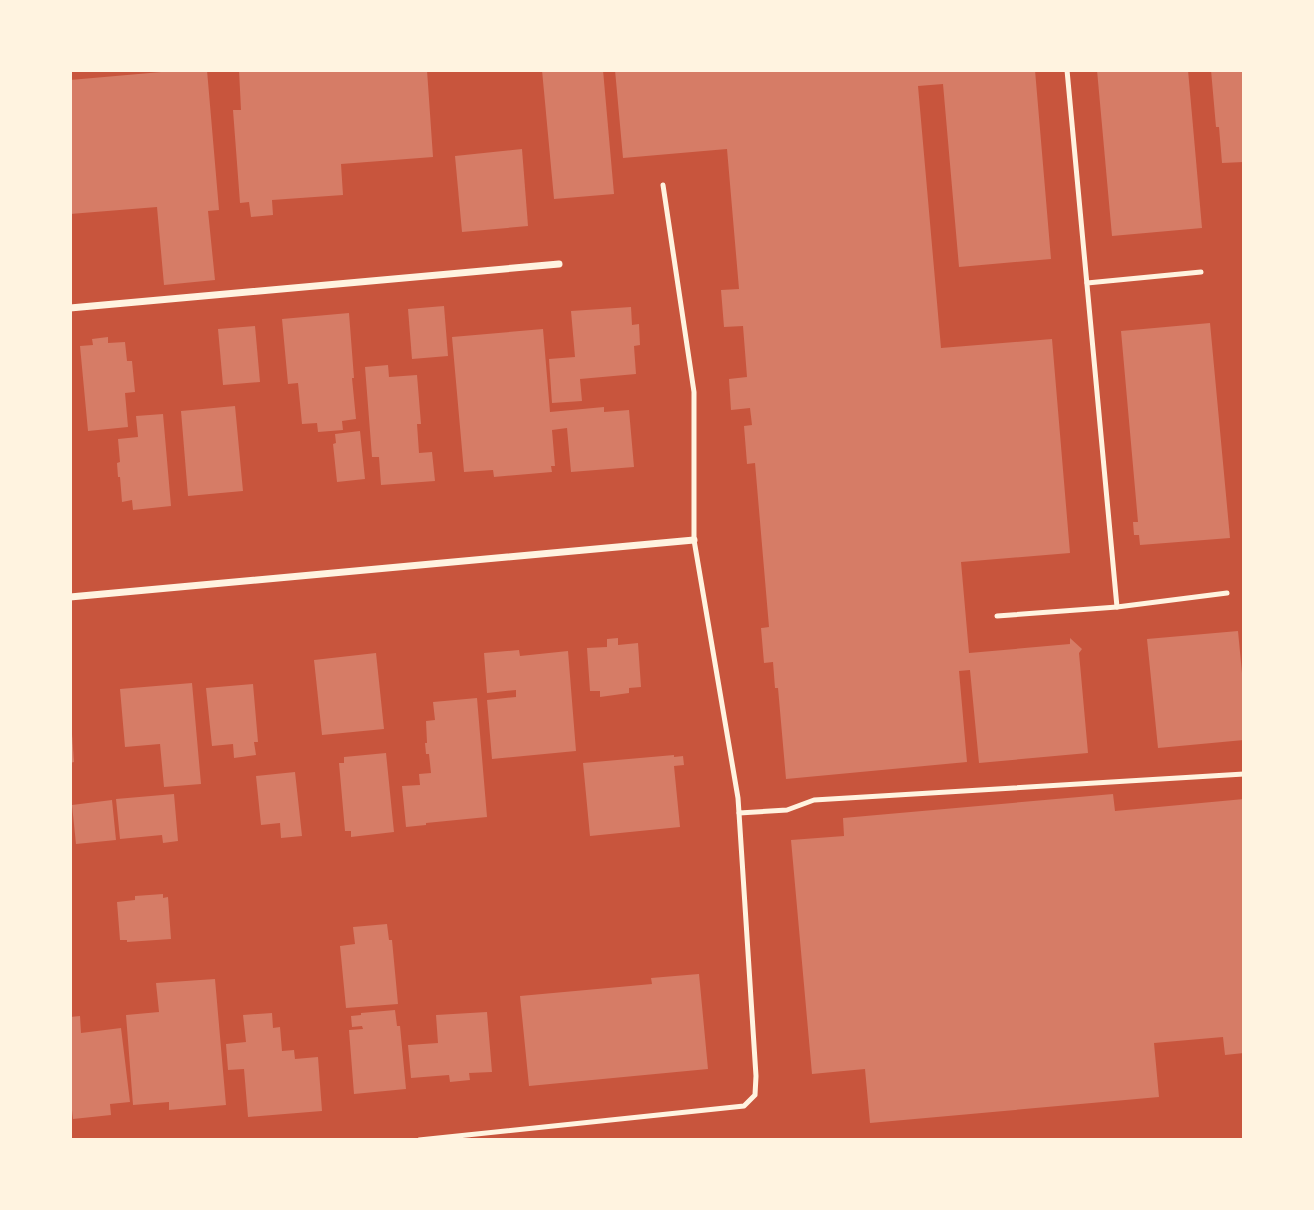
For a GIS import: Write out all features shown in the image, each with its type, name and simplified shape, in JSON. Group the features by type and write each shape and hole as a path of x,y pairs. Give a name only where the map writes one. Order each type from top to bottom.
{"street":[{"path":"70,309 559,264"},
{"path":"70,597 694,540"}],"lane":[{"path":"1068,70 1117,607"},
{"path":"419,1140 744,1106 755,1095 738,798 694,540 694,392 663,185"},
{"path":"1087,283 1201,272"},
{"path":"996,616 1117,607 1227,593"},
{"path":"739,813 788,810 814,800 1244,774"}],"building":[{"path":"207,70 219,210 208,211 215,280 164,285 157,207 70,214 70,80"},
{"path":"239,70 427,70 433,157 341,164 343,195 272,200 273,215 251,217 249,202 240,203 233,110 241,110"},
{"path":"542,70 603,70 614,194 554,199"},
{"path":"615,70 1035,70 1051,259 959,267 943,84 918,86 941,348 1052,339 1070,553 961,562 969,653 1070,644 1070,638 1082,649 1079,653 1088,753 979,763 970,670 959,671 967,762 786,779 778,688 775,688 773,662 764,663 761,628 769,627 755,463 747,464 744,426 752,425 750,408 731,410 729,379 747,377 743,326 724,327 721,290 739,289 727,149 623,158"},
{"path":"1097,70 1188,70 1202,228 1112,236"},
{"path":"1211,70 1244,70 1244,162 1222,163"},
{"path":"522,149 528,226 462,232 455,156"},
{"path":"444,306 448,356 412,359 408,309"},
{"path":"631,307 632,325 639,324 640,345 634,346 636,374 580,379 582,401 552,403 549,359 575,357 571,311"},
{"path":"349,313 356,419 342,421 343,430 318,432 317,423 302,424 298,383 288,384 282,319"},
{"path":"1210,323 1230,538 1140,545 1139,535 1134,535 1133,522 1138,522 1121,331"},
{"path":"255,326 260,382 223,385 218,329"},
{"path":"543,329 550,412 604,407 604,412 629,410 634,467 571,472 567,428 552,430 555,466 551,466 552,472 494,477 493,470 464,472 452,337"},
{"path":"108,337 108,343 125,342 127,361 132,361 135,392 125,393 128,427 88,431 80,346 93,345 92,339"},
{"path":"388,365 389,377 417,375 421,424 417,424 419,453 432,452 435,481 381,485 379,457 372,457 365,367"},
{"path":"235,406 243,491 188,496 181,411"},
{"path":"163,414 171,506 133,510 132,500 122,502 117,463 120,462 118,439 138,437 136,416"},
{"path":"360,431 365,479 337,482 333,444 336,443 335,434"},
{"path":"1238,631 1244,694 1244,740 1158,748 1147,639"},
{"path":"618,638 618,645 638,643 641,687 629,688 629,693 600,697 600,691 590,691 587,648 607,647 607,639"},
{"path":"519,650 520,656 568,651 576,751 492,759 487,700 516,697 516,690 487,693 484,653"},
{"path":"376,653 384,729 322,735 314,660"},
{"path":"192,683 201,784 164,787 160,744 125,747 120,689"},
{"path":"253,684 258,742 254,742 256,755 234,758 233,744 212,746 206,688"},
{"path":"477,698 487,817 406,827 402,786 420,785 419,774 431,773 425,743 426,721 435,720 433,702"},
{"path":"70,734 74,762 70,763"},
{"path":"386,753 394,832 351,837 351,831 345,831 339,763 344,763 344,757"},
{"path":"683,756 684,765 674,766 680,827 590,836 583,763"},
{"path":"295,772 302,836 281,838 280,823 261,825 256,776"},
{"path":"174,794 178,841 163,843 162,835 120,839 116,799"},
{"path":"1113,794 1115,811 1244,799 1244,1053 1225,1055 1223,1037 1154,1043 1159,1097 870,1123 865,1069 812,1074 791,840 844,836 843,818"},
{"path":"112,800 116,840 76,844 72,805"},
{"path":"163,894 163,898 168,897 171,939 127,942 120,940 117,902 135,900 135,896"},
{"path":"387,924 389,940 392,940 398,1004 346,1008 340,946 355,944 353,927"},
{"path":"699,974 708,1069 529,1086 520,996 652,984 651,978"},
{"path":"215,979 226,1105 169,1110 169,1102 133,1105 126,1015 159,1012 156,983"},
{"path":"395,1010 397,1026 400,1026 406,1089 354,1094 349,1030 363,1029 362,1026 352,1027 351,1016"},
{"path":"487,1012 492,1072 469,1073 470,1080 450,1082 449,1075 411,1078 408,1045 438,1043 436,1015"},
{"path":"272,1013 273,1028 280,1027 282,1051 294,1050 295,1059 318,1057 322,1111 248,1117 244,1069 228,1070 226,1044 246,1042 243,1015"},
{"path":"80,1016 81,1033 121,1028 130,1102 110,1104 111,1115 73,1119 70,1092 70,1017"}]}
